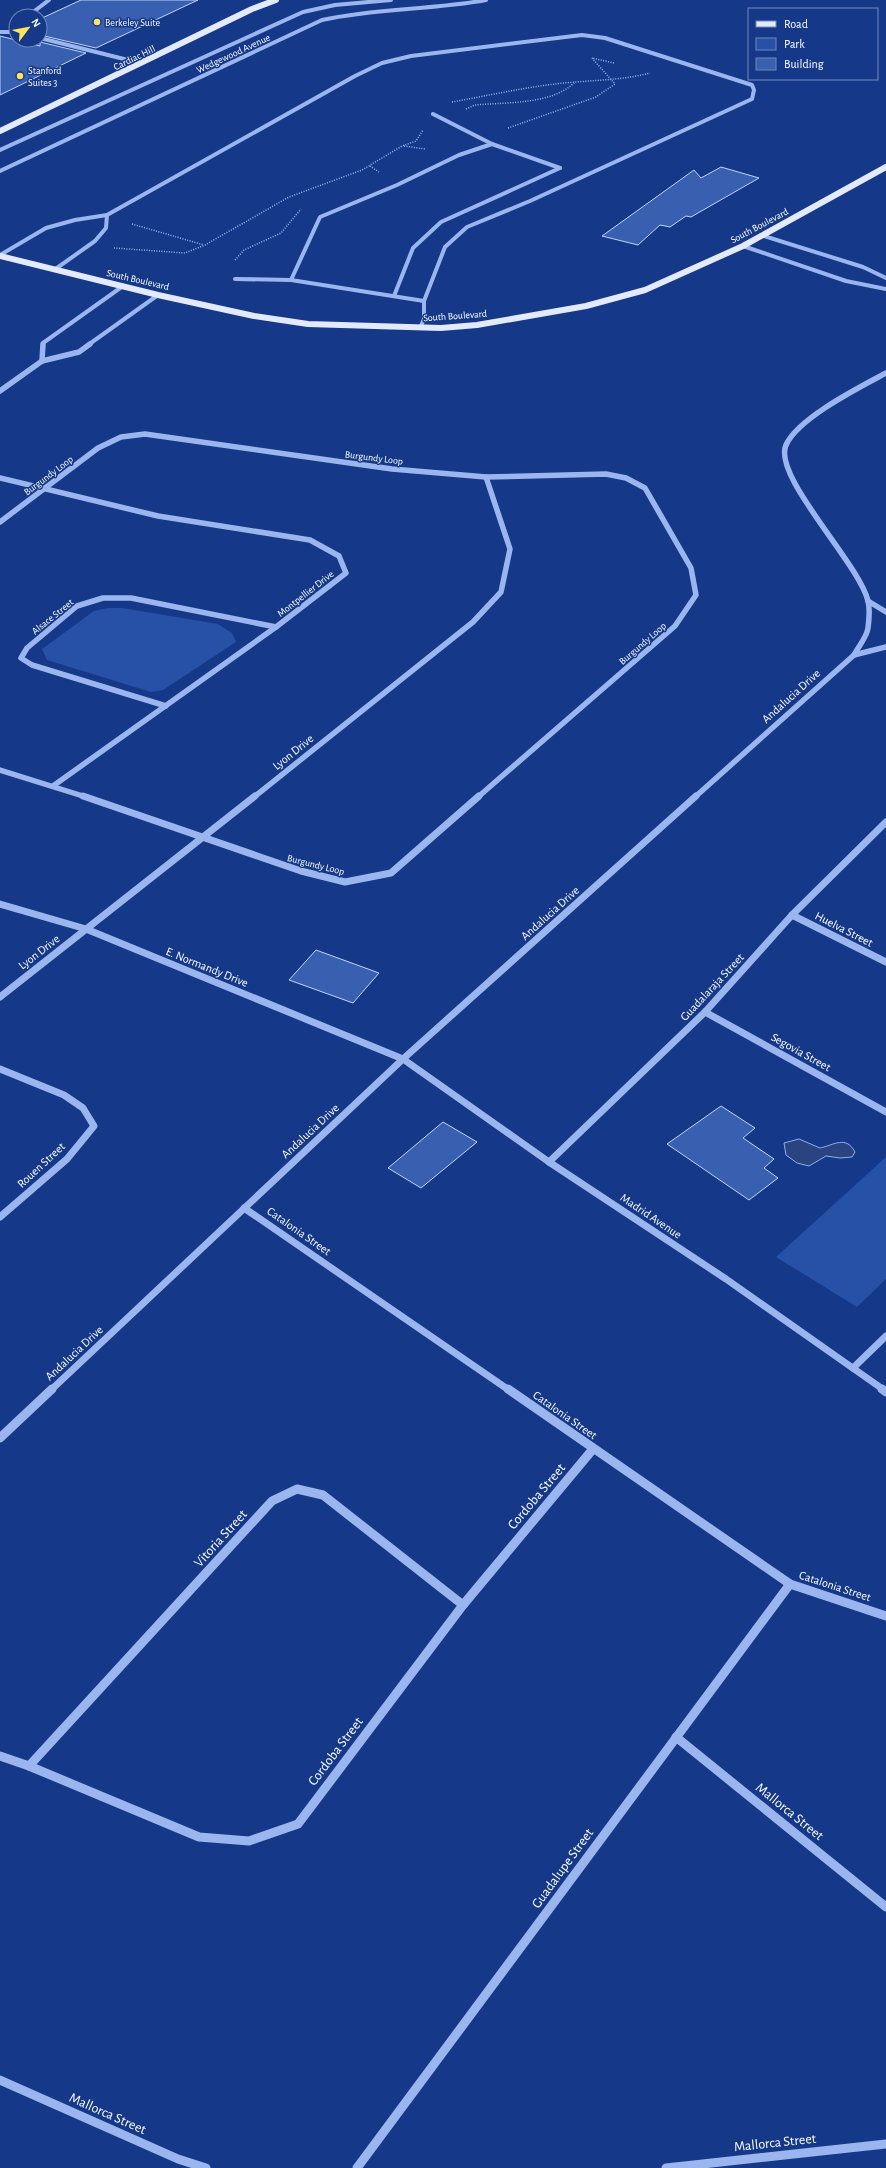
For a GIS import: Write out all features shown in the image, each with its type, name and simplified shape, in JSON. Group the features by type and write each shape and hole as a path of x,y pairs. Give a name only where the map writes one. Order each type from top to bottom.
{"main road":[{"name":"Cardiac Hill","path":"0,131 252,10 276,0"},
{"name":"South Boulevard","path":"0,256 158,295 254,316 308,324 420,328 477,325 586,306 645,290 743,246 886,167"}],"street":[{"path":"39,8 50,0"},
{"name":"Wedgewood Avenue","path":"0,150 303,12 335,5 391,0"},
{"name":"Wedgewood Avenue","path":"0,171 322,20 344,15 460,5 486,0"},
{"path":"0,256 46,228 75,220 107,215 355,76 382,63 411,56 582,36 605,38 752,85 754,90 752,99 530,201 468,227 445,247 424,301 424,319 420,328"},
{"path":"48,40 140,64"},
{"path":"394,296 413,248 441,222 560,168 492,144 433,114"},
{"path":"291,280 320,217 397,185 459,155 492,144"},
{"path":"54,270 87,247 106,228 107,215"},
{"path":"761,236 863,267 886,278"},
{"path":"743,246 846,281 886,289"},
{"path":"235,278 291,280 424,301"},
{"path":"42,361 43,343 123,286"},
{"path":"0,391 42,361 79,352 158,295"},
{"name":"Andalucia Drive","path":"0,1438 403,1059 854,655 868,630 868,601 854,572 795,485 785,465 785,446 795,430 845,395 886,373"},
{"name":"Burgundy Loop","path":"0,522 98,448 121,438 145,434 392,469 486,477 606,474 626,478 645,488 691,568 696,595 675,626 391,873 345,882 301,871 53,786 0,770"},
{"name":"Lyon Drive","path":"0,997 203,838 473,622 501,592 510,549 486,477"},
{"name":"Montpellier Drive","path":"0,478 43,490 158,516 310,540 339,556 346,573 276,627 53,786"},
{"name":"Alsace Street","path":"166,706 32,666 21,658 27,648 77,606 103,598 131,598 276,627"},
{"path":"868,601 886,612"},
{"path":"854,655 886,647"},
{"name":"Guadalaraja Street","path":"549,1162 705,1012 792,915 886,822"},
{"name":"E. Normandy Drive","path":"0,904 86,929 403,1059"},
{"name":"Huelva Street","path":"792,915 886,962"},
{"name":"Segovia Street","path":"705,1012 886,1112"},
{"name":"Madrid Avenue","path":"403,1059 549,1162 726,1279 886,1392"},
{"name":"Rouen Street","path":"0,1069 64,1095 83,1108 94,1126 67,1159 0,1217"},
{"name":"Catalonia Street","path":"244,1208 790,1584 886,1616"},
{"path":"853,1368 886,1336"},
{"name":"Cordoba Street","path":"0,1756 29,1766 199,1837 249,1841 298,1824 464,1605 593,1449"},
{"name":"Vitoria Street","path":"29,1766 272,1501 296,1488 323,1495 464,1605"},
{"name":"Guadalupe Street","path":"357,2168 790,1584"},
{"name":"Mallorca Street","path":"676,1737 886,1907"},
{"name":"Mallorca Street","path":"0,2080 178,2160 206,2168"},
{"name":"Mallorca Street","path":"666,2168 886,2144"}],"path":[{"path":"482,139 596,97 615,84 608,78 592,58 621,64"},
{"path":"87,247 185,253 205,245 289,197 362,170 402,146 416,141 438,104 553,84 608,78 627,80 657,72"},
{"path":"107,215 205,245"}],"green space":[{"path":"108,608 122,608 218,624 232,633 236,642 163,690 151,692 47,660 42,649 94,611"},
{"path":"886,1157 886,1279 857,1307 776,1257"}],"shaded area":[{"path":"799,1139 820,1148 839,1142 844,1142 848,1144 855,1152 852,1157 840,1158 826,1156 809,1166 797,1163 786,1155 784,1143"}],"building":[{"name":"Berkeley Suite","path":"81,0 198,0 96,48 48,37 48,15"},
{"name":"Stanford Suites 3","path":"0,36 8,38 8,48 48,48 48,44 86,53 0,95"},
{"path":"721,167 759,178 691,217 686,216 670,227 660,225 638,245 602,236 694,170 701,178"},
{"path":"316,950 379,973 353,1003 289,980"},
{"path":"721,1106 755,1128 743,1138 774,1159 764,1168 778,1178 749,1200 667,1144"},
{"path":"443,1122 477,1142 421,1188 388,1168"}],"place":[{"name":"Berkeley Suite","path":"97,22"},
{"name":"Stanford Suites 3","path":"20,76"}]}
